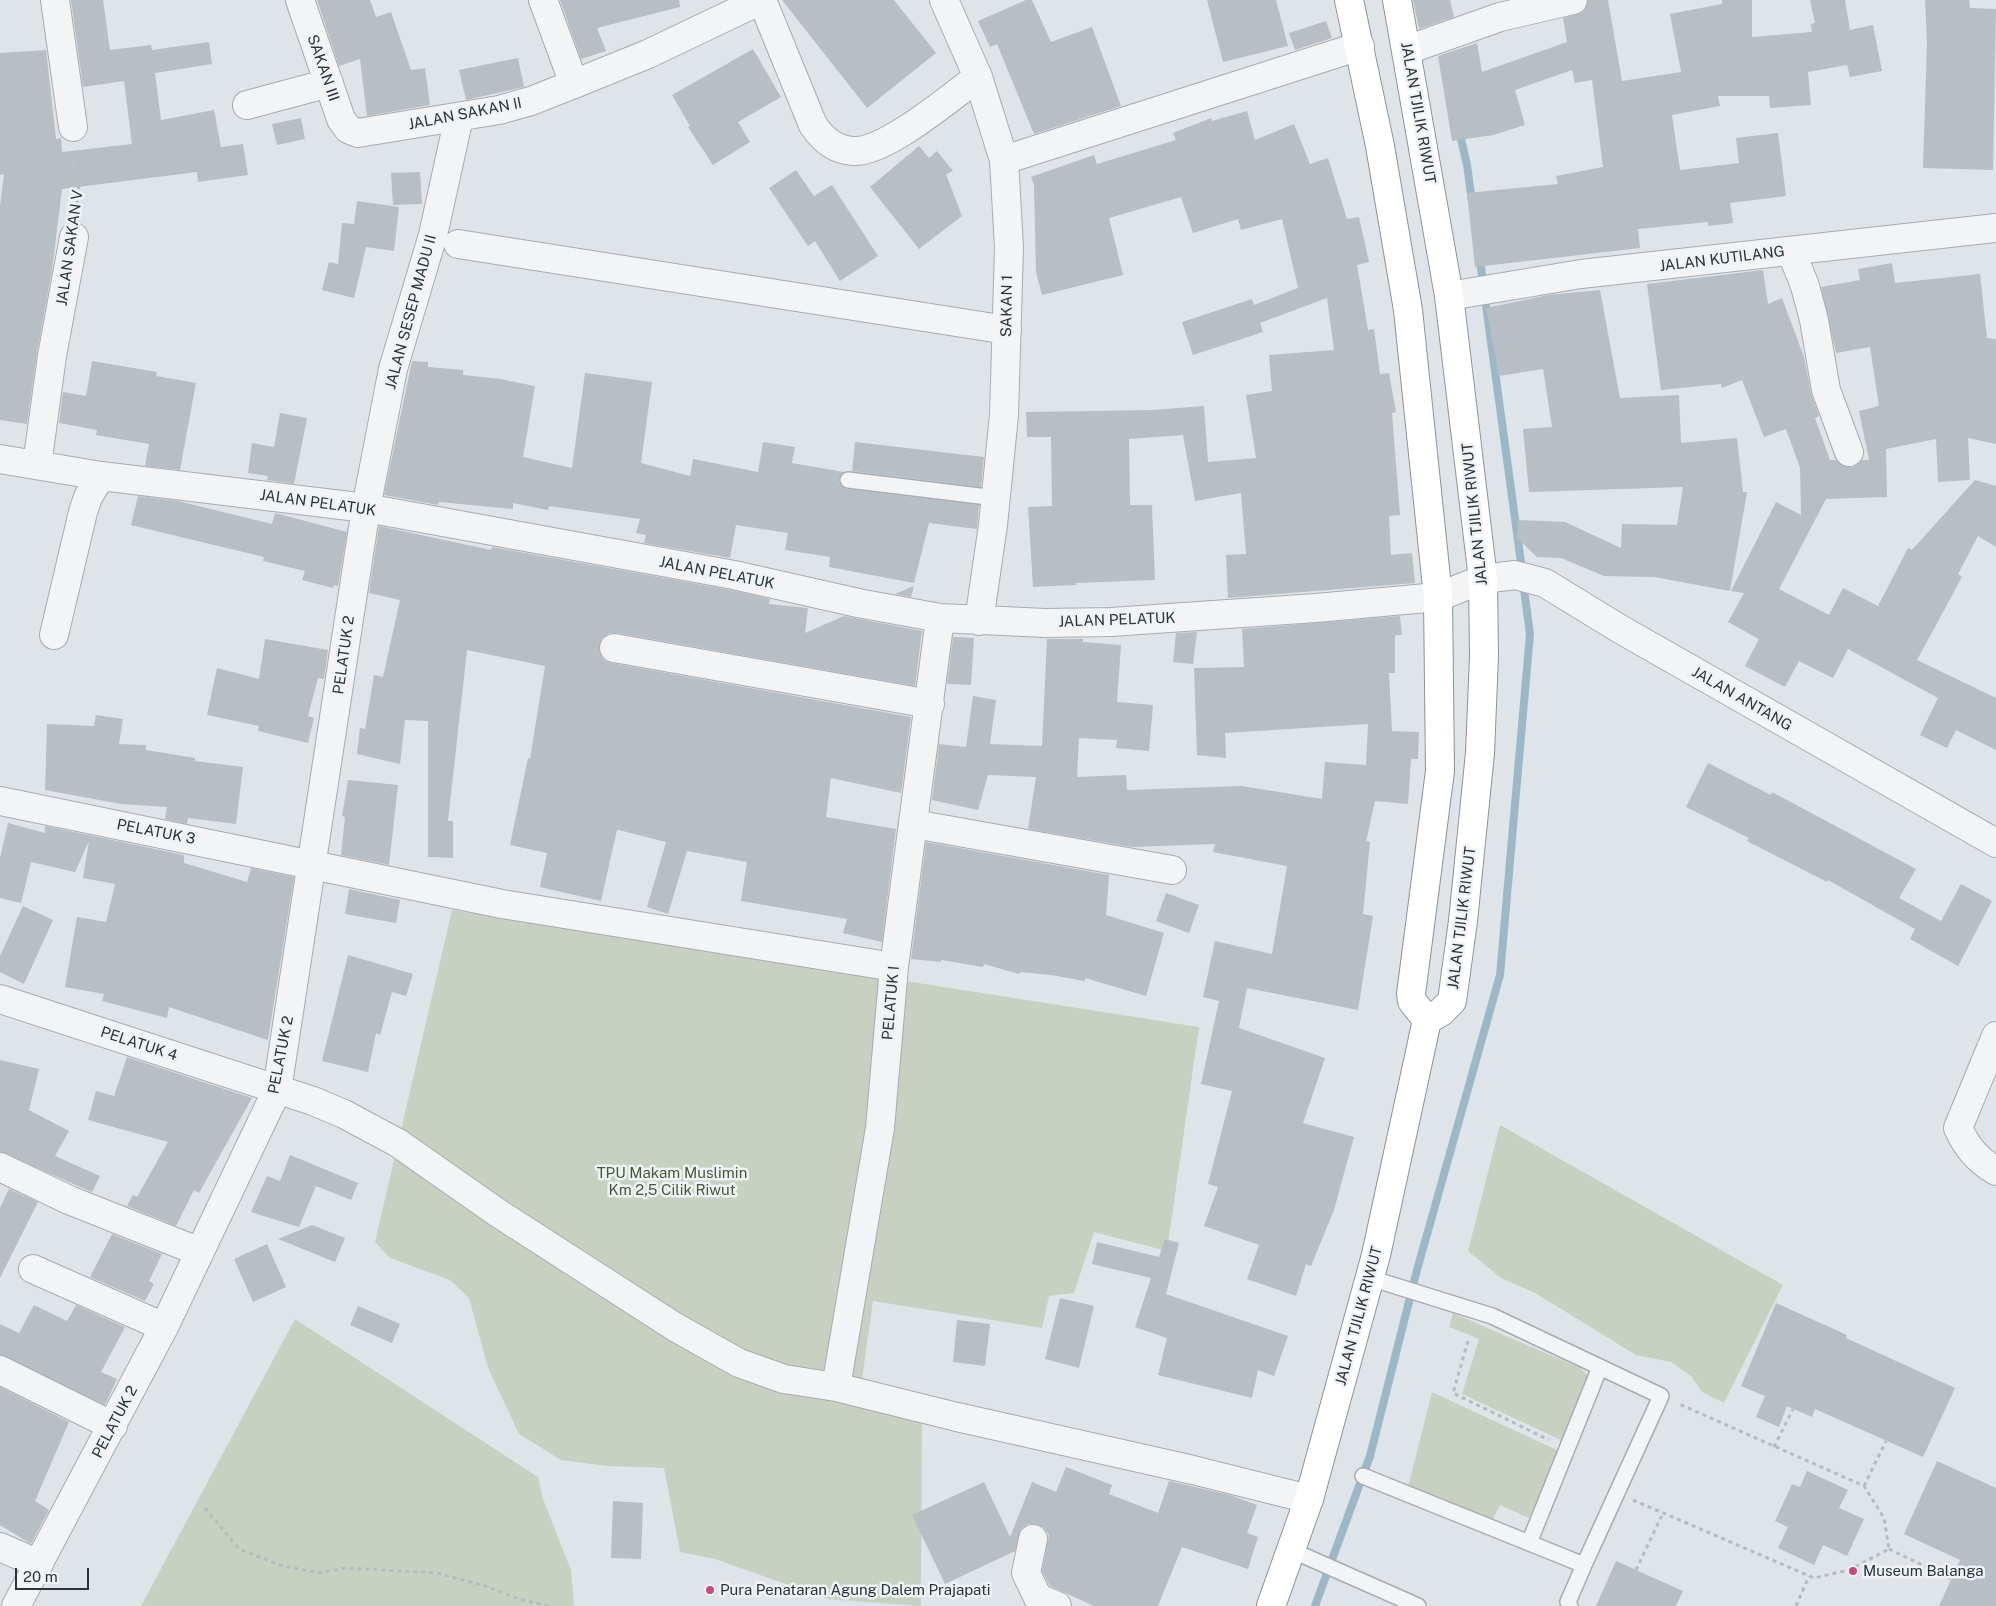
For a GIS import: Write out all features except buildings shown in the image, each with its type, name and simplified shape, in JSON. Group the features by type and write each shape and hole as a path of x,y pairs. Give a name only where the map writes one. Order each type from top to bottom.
{"highway":[{"path":"1349,0 1360,46 1408,310 1438,597 1440,771 1410,994 1412,1001 1427,1020"},
{"name":"JALAN TJILIK RIWUT","path":"1271,1606 1309,1499 1370,1278 1427,1020 1441,1012 1452,1001 1463,921 1480,753 1484,656 1484,579 1449,296 1397,0"}],"street":[{"path":"55,0 73,127"},
{"name":"SAKAN III","path":"300,0 341,119 353,132"},
{"path":"543,0 574,84"},
{"path":"762,0 813,125 821,137 835,147 853,152 872,149 919,120 978,78"},
{"name":"JALAN SAKAN II","path":"353,132 358,133 460,117 499,110 531,101 648,54 762,0"},
{"name":"SAKAN 1","path":"944,0 978,78 1004,160 1009,248 1004,415 996,498 979,621"},
{"path":"1407,50 1500,17 1573,0"},
{"path":"1004,160 1360,46"},
{"path":"247,106 329,83"},
{"name":"JALAN SESEP MADU II","path":"366,508 393,369 433,235 460,117"},
{"name":"JALAN KUTILANG","path":"1449,296 1581,274 1996,228"},
{"name":"JALAN SAKAN V","path":"37,465 52,356 74,237"},
{"path":"458,244 1007,330"},
{"path":"1791,251 1805,286 1814,320 1826,390 1849,452"},
{"name":"JALAN PELATUK","path":"0,459 101,476 366,508 734,575 858,603 940,618 1045,623 1111,622 1316,608 1438,597"},
{"path":"54,636 88,497 101,476"},
{"name":"PELATUK 2","path":"16,1606 164,1327 277,1090 366,508"},
{"name":"JALAN ANTANG","path":"1438,597 1484,579 1515,575 1545,583 1620,629 1996,843"},
{"name":"PELATUK I","path":"836,1387 880,1128 894,967 940,618"},
{"path":"614,648 930,704"},
{"name":"PELATUK 3","path":"0,801 502,904 894,967"},
{"path":"914,824 1172,870"},
{"name":"PELATUK 4","path":"0,999 277,1090 344,1114 398,1143 498,1213 713,1350 739,1363 784,1379 836,1387 956,1418 1193,1470 1309,1499"},
{"path":"1996,1036 1958,1128 1968,1148 1984,1164 1996,1172"},
{"path":"0,1167 69,1200 200,1252"},
{"path":"33,1268 164,1327"},
{"path":"0,1370 113,1426"},
{"path":"1033,1539 1026,1573 1038,1598 1057,1606"},
{"path":"0,1547 39,1564"}],"lane":[{"path":"848,480 996,498"},
{"path":"1370,1278 1492,1316 1661,1396 1568,1602 1570,1606"},
{"path":"1529,1543 1600,1367"},
{"path":"1363,1476 1584,1566"},
{"path":"1291,1550 1418,1606"}],"path":[{"name":"JALAN SAKAN V","path":"73,127 80,176 74,237"},
{"path":"1468,1341 1453,1393 1568,1449"},
{"path":"1661,1396 1864,1486 1884,1518 1889,1550"},
{"path":"1774,1446 1793,1409"},
{"path":"1864,1486 1886,1441"},
{"path":"1617,1493 1814,1578 1849,1570 1889,1550"},
{"path":"205,1508 239,1549 280,1565 318,1573 345,1568 437,1573 485,1586 519,1599 549,1606"},
{"path":"1636,1570 1663,1513"},
{"path":"1889,1550 1951,1579"},
{"path":"1796,1606 1809,1576"}],"green space":[{"name":"TPU Makam Muslimin Km 2,5 Cilik Riwut","path":"452,910 1199,1027 1167,1251 1094,1232 1074,1293 1049,1296 1042,1328 873,1301 858,1407 922,1421 921,1606 828,1599 715,1559 680,1552 664,1468 607,1466 561,1460 519,1434 488,1368 469,1298 450,1280 390,1258 375,1242"},
{"path":"1500,1125 1783,1285 1724,1403 1702,1392 1692,1377 1671,1362 1636,1355 1535,1293 1501,1278 1468,1251"},
{"path":"1453,1313 1580,1368 1587,1375 1589,1383 1563,1441 1462,1394 1479,1339 1449,1327"},
{"path":"295,1319 538,1477 543,1499 571,1570 574,1606 141,1606"},
{"path":"1432,1392 1559,1451 1529,1518 1500,1505 1493,1519 1408,1487"}],"waterway":[{"path":"1459,130 1467,165 1472,202"},
{"path":"1480,258 1482,276"},
{"path":"1486,305 1522,570"},
{"path":"1315,1606 1370,1456 1417,1270 1500,975 1530,634 1523,582"}],"place":[{"name":"Museum Balanga","path":"1853,1571"},
{"name":"Pura Penataran Agung Dalem Prajapati","path":"710,1590"}]}
